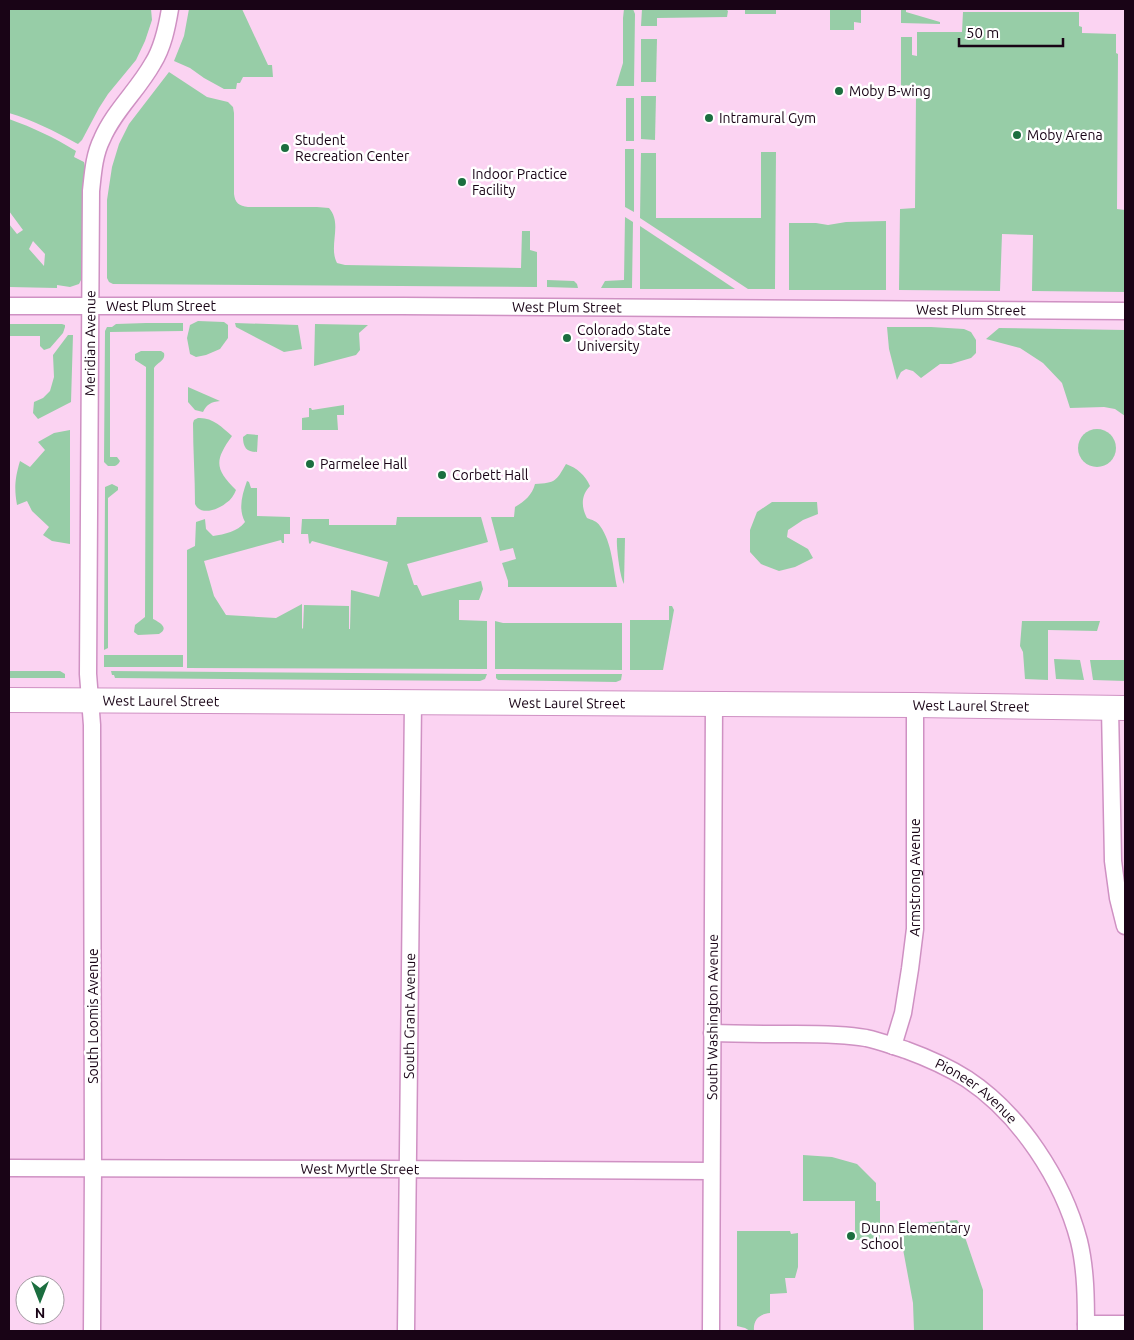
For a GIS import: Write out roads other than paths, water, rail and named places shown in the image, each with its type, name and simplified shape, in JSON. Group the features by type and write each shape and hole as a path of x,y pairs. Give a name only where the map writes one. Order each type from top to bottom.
{"main road":[{"name":"West Laurel Street","path":"9,700 915,705 1118,708"}],"street":[{"name":"Meridian Avenue","path":"90,700 88,634 90,191 96,155 101,139 112,120 154,62 163,43 170,9"},
{"name":"West Plum Street","path":"9,306 1125,311"},
{"name":"South Loomis Avenue","path":"90,700 92,735 92,1331"},
{"name":"South Grant Avenue","path":"406,1331 413,702"},
{"name":"South Washington Avenue","path":"711,1331 714,704"},
{"name":"Armstrong Avenue","path":"894,1046 903,1013 915,929 915,705"},
{"path":"1118,708 1113,861 1118,898 1125,926"},
{"name":"Pioneer Avenue","path":"712,1034 832,1034 868,1038 934,1060 968,1080 994,1100 1022,1130 1042,1157 1065,1201 1079,1241 1085,1279 1086,1328"},
{"name":"West Myrtle Street","path":"9,1168 711,1171"},
{"path":"1086,1328 1125,1324"}],"place":[{"name":"Moby B-wing","path":"839,91"},
{"name":"Intramural Gym","path":"709,118"},
{"name":"Moby Arena","path":"1017,135"},
{"name":"Student Recreation Center","path":"285,148"},
{"name":"Indoor Practice Facility","path":"462,182"},
{"name":"Colorado State University","path":"567,338"},
{"name":"Parmelee Hall","path":"310,464"},
{"name":"Corbett Hall","path":"442,475"},
{"name":"Dunn Elementary School","path":"851,1236"}]}
